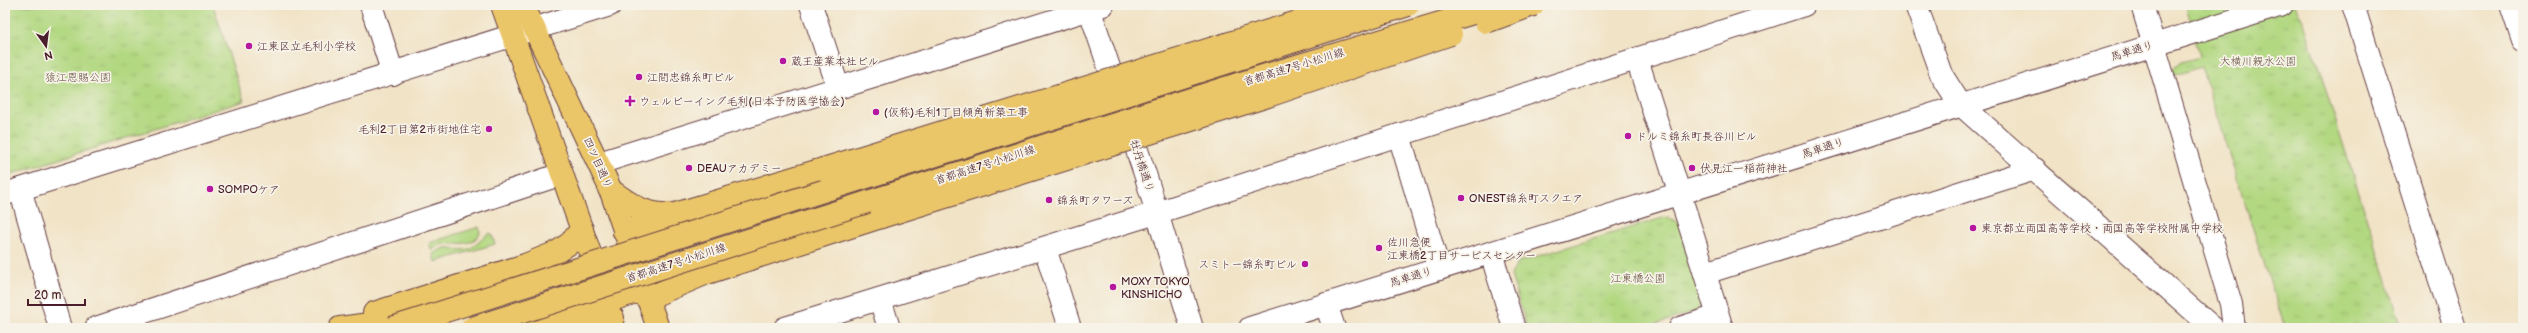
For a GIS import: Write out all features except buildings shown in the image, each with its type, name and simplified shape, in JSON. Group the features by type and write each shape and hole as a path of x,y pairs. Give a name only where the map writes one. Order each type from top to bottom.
{"main road":[{"path":"502,5 612,316"},
{"name":"四ツ目通り","path":"523,5 610,189 643,293 658,328"},
{"path":"624,232 675,214 1352,5"},
{"name":"首都高速7号小松川線","path":"392,328 1408,5"},
{"name":"首都高速7号小松川線","path":"472,328 1263,76 1500,5"},
{"path":"539,326 573,318 612,316 643,293 1268,96 1533,5"},
{"path":"610,189 643,211 656,215 675,214"},
{"path":"327,328 525,265 557,252 570,243 582,229"},
{"path":"340,328 473,309 557,280 583,274 606,276 643,293"}],"street":[{"path":"371,5 393,74"},
{"path":"60,328 13,191 513,37 610,5"},
{"path":"811,5 838,88"},
{"path":"785,328 1156,213 1804,5"},
{"path":"1916,5 1941,74 1960,104 2213,328"},
{"path":"2142,5 2231,304 2234,328"},
{"name":"馬車通り","path":"1250,328 1680,194 1960,104 2282,5"},
{"path":"2353,5 2455,328"},
{"path":"2511,5 2523,41"},
{"path":"599,164 1094,7"},
{"name":"牡丹橋通り","path":"1094,7 1192,328"},
{"path":"1637,59 1720,322 1680,328"},
{"path":"1399,135 1439,269"},
{"path":"1705,273 2035,169"},
{"path":"96,328 562,174"},
{"path":"1045,248 1070,328"},
{"path":"1491,253 1514,328"},
{"path":"880,298 890,328"},
{"path":"1326,304 1334,328"}],"green space":[{"name":"猿江恩賜公園","path":"5,5 213,5 244,101 5,176"},
{"name":"大横川親水公園","path":"2186,5 2295,5 2305,25 2402,328 2285,328 2201,67 2175,75 2173,69 2181,62 2200,57"},
{"name":"江東橋公園","path":"1666,217 1680,223 1703,300 1697,311 1644,328 1527,328 1511,275 1518,262"},
{"path":"479,227 480,233 470,242 443,244 437,246 432,251 429,243"},
{"path":"491,233 495,244 435,262 433,254 439,250 444,248 459,250 468,249 475,246 485,236"}],"place":[{"name":"江東区立毛利小学校","path":"249,46"},
{"name":"蔵王産業本社ビル","path":"783,61"},
{"name":"江間忠錦糸町ビル","path":"639,77"},
{"name":"ウェルビーイング毛利(日本予防医学協会)","path":"630,101"},
{"name":"(仮称)毛利1丁目傾角新築工事","path":"876,112"},
{"name":"毛利2丁目第2市街地住宅","path":"489,129"},
{"name":"ドルミ錦糸町長谷川ビル","path":"1628,136"},
{"name":"DEAUアカデミー","path":"689,168"},
{"name":"伏見江一稲荷神社","path":"1692,168"},
{"name":"SOMPOケア","path":"210,189"},
{"name":"ONEST錦⽷町スクエア","path":"1461,198"},
{"name":"錦糸町タワーズ","path":"1049,200"},
{"name":"東京都立両国高等学校・両国高等学校附属中学校","path":"1973,228"},
{"name":"佐川急便 江東橋2丁目サービスセンター","path":"1379,248"},
{"name":"スミトー錦糸町ビル","path":"1305,264"},
{"name":"MOXY TOKYO KINSHICHO","path":"1113,287"}]}
